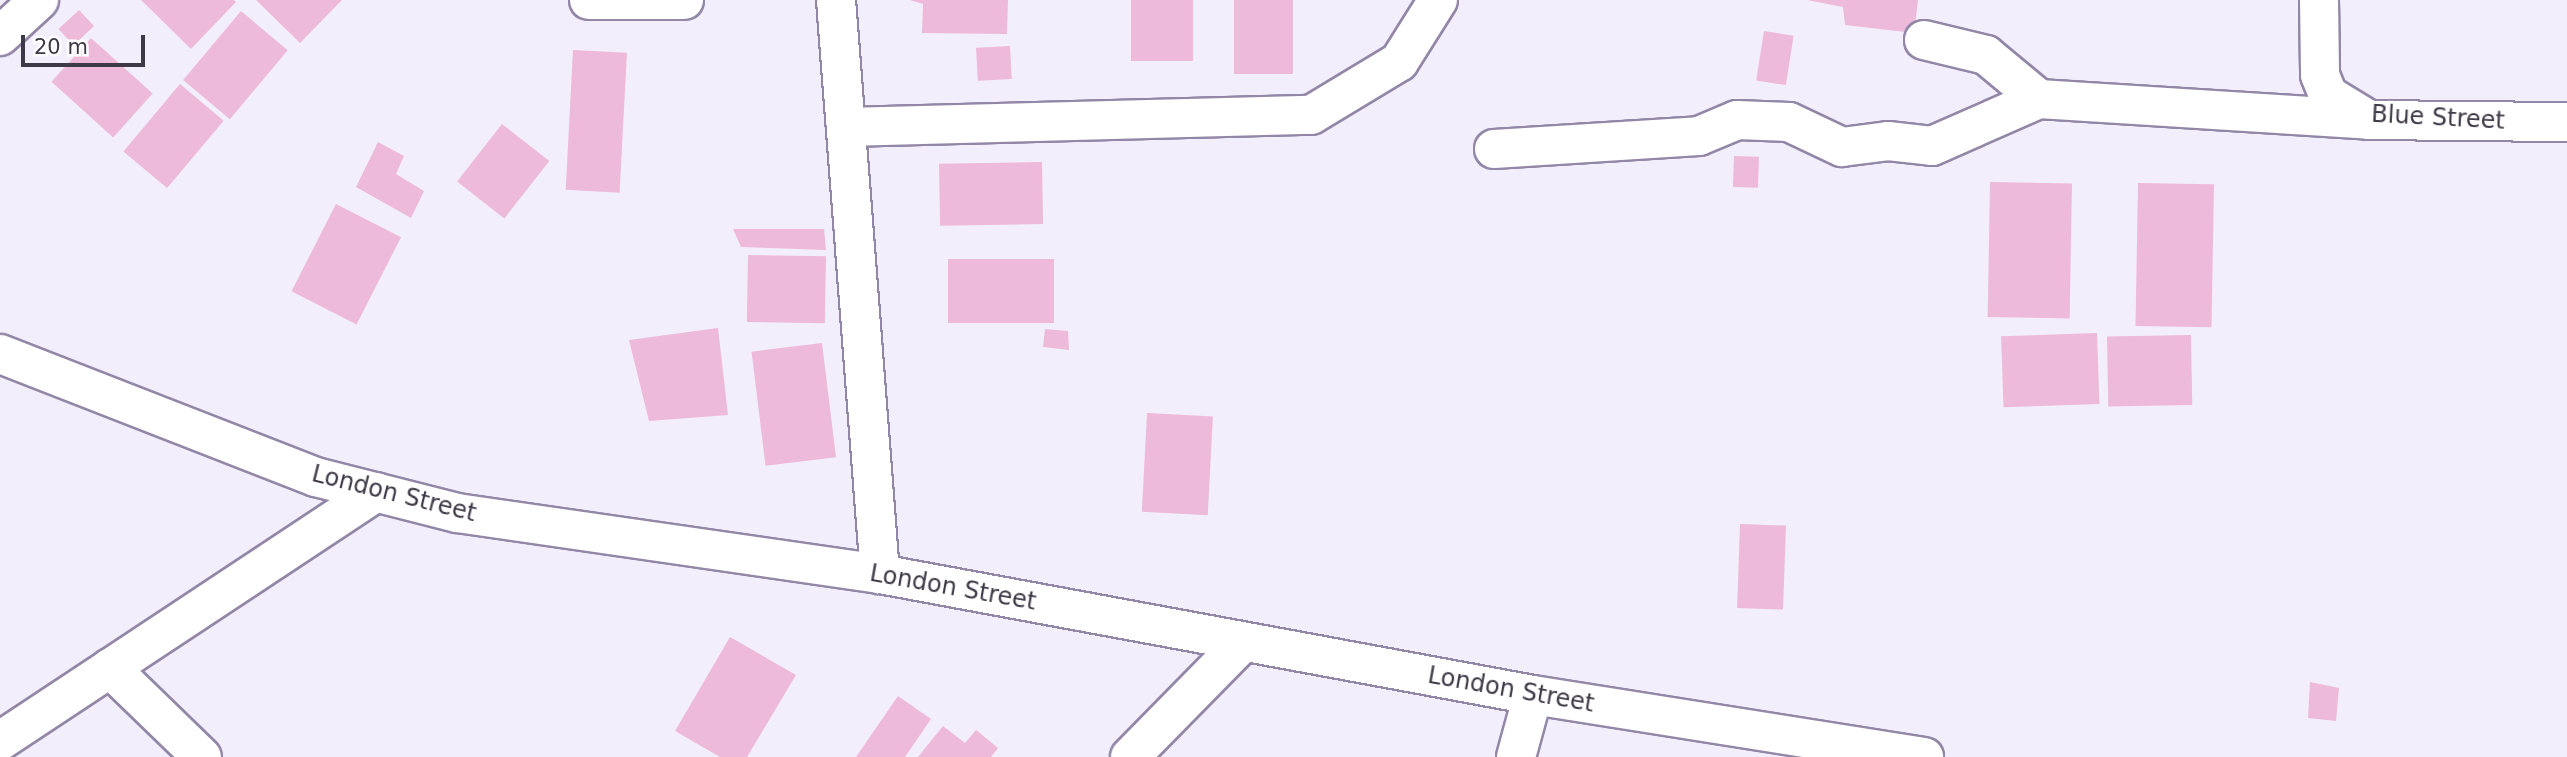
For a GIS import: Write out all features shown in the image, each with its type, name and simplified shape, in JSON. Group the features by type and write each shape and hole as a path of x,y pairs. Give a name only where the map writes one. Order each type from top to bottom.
{"street":[{"path":"0,36 40,0"},
{"path":"589,0 684,0"},
{"path":"836,0 880,574"},
{"path":"846,127 1311,115 1399,62 1438,0"},
{"name":"Blue Street","path":"2319,0 2320,75 2328,95 2369,120 2567,122"},
{"path":"1924,40 1986,55 2039,99"},
{"path":"1494,149 1699,136 1737,120 1789,122 1852,149 1888,141 1932,146 2039,99 2369,120"},
{"name":"London Street","path":"0,354 176,426 376,492 457,513 880,574 1533,695 1924,757"},
{"path":"0,741 376,492"},
{"path":"1130,757 1243,642"},
{"path":"110,668 202,757"},
{"path":"1516,757 1533,695"}],"building":[{"path":"141,0 234,0 236,2 191,49"},
{"path":"256,0 342,0 300,43"},
{"path":"910,0 1008,0 1007,34 922,33 923,4"},
{"path":"1131,0 1193,0 1193,61 1131,61"},
{"path":"1234,0 1293,0 1293,74 1234,74"},
{"path":"1807,0 1918,0 1914,33 1845,25 1843,7"},
{"path":"79,10 94,26 74,45 59,29"},
{"path":"241,11 288,50 230,119 183,80"},
{"path":"1764,31 1794,36 1786,85 1756,80"},
{"path":"91,38 153,94 113,137 52,82"},
{"path":"1010,46 1012,79 978,81 976,48"},
{"path":"573,50 627,53 620,193 566,190"},
{"path":"180,84 224,121 167,188 123,151"},
{"path":"502,124 549,161 504,218 457,182"},
{"path":"378,142 404,156 396,174 424,191 411,218 356,187"},
{"path":"1734,156 1759,157 1758,188 1733,187"},
{"path":"1042,162 1043,224 940,226 939,164"},
{"path":"1990,182 2072,183 2070,318 1988,317"},
{"path":"2138,183 2214,184 2211,327 2136,326"},
{"path":"336,204 401,237 357,324 292,291"},
{"path":"733,229 824,229 826,250 741,247"},
{"path":"748,255 826,256 825,323 747,322"},
{"path":"948,259 1054,259 1054,323 948,323"},
{"path":"718,328 728,415 649,421 629,340"},
{"path":"1045,329 1068,331 1069,350 1043,347"},
{"path":"2097,333 2099,404 2004,407 2001,336"},
{"path":"2191,335 2192,405 2108,406 2107,336"},
{"path":"822,343 836,457 766,466 752,352"},
{"path":"1147,413 1213,416 1208,515 1142,512"},
{"path":"1740,524 1786,526 1783,610 1737,608"},
{"path":"730,637 796,675 747,757 720,757 675,731"},
{"path":"2310,682 2339,688 2336,721 2308,718"},
{"path":"898,696 931,719 905,757 856,757"},
{"path":"943,726 965,743 976,730 998,748 991,757 918,757"}]}
